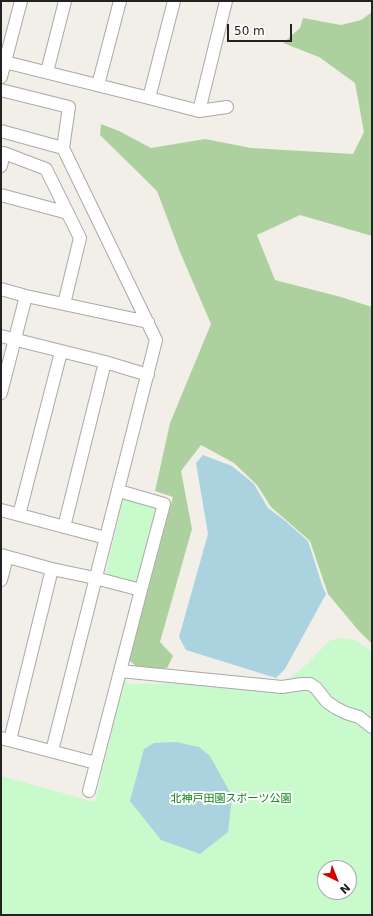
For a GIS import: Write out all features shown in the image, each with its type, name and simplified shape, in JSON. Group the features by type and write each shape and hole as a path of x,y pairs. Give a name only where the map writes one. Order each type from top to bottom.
{"street":[{"path":"1,77 3,62 21,1"},
{"path":"47,72 66,1"},
{"path":"98,85 120,1"},
{"path":"149,98 174,1"},
{"path":"199,111 226,1"},
{"path":"3,62 199,111 227,108"},
{"path":"1,90 69,107 63,148 156,340 52,751"},
{"path":"1,131 63,148"},
{"path":"1,166 4,153 46,169 80,238 64,304"},
{"path":"1,196 68,213"},
{"path":"1,289 26,296 148,322"},
{"path":"1,393 26,296"},
{"path":"1,336 105,362 148,375"},
{"path":"19,515 61,352"},
{"path":"64,527 105,362"},
{"path":"89,791 164,504 119,491"},
{"path":"1,510 106,538"},
{"path":"1,580 4,556 52,570 96,578 141,590"},
{"path":"52,570 5,739 96,763"},
{"path":"120,671 282,687 310,684 336,708 359,717 372,727"}],"green space":[{"path":"372,12 372,236 300,215 257,235 275,280 341,297 372,307 372,644 358,630 328,594 310,541 271,507 257,485 234,463 201,445 181,471 192,529 160,642 173,656 167,668 138,668 129,660 173,497 155,491 170,423 211,324 180,252 157,191 100,135 101,124 119,131 151,148 205,139 251,148 353,154 364,132 355,83 319,57 283,43 300,28 303,18 341,25 361,20"},
{"path":"127,497 158,505 139,586 109,576 106,572 123,499"},
{"name":"北神戸田園スポーツ公園","path":"339,638 355,640 372,651 372,915 1,915 1,776 95,802 124,679 128,684 274,682 290,678 308,663 329,641"}],"water":[{"path":"203,455 232,466 254,484 268,508 308,541 326,594 285,669 276,678 186,650 179,637 208,534 196,463"},
{"path":"176,742 199,747 210,756 232,796 228,832 200,854 161,840 130,801 144,749 154,743"}]}
